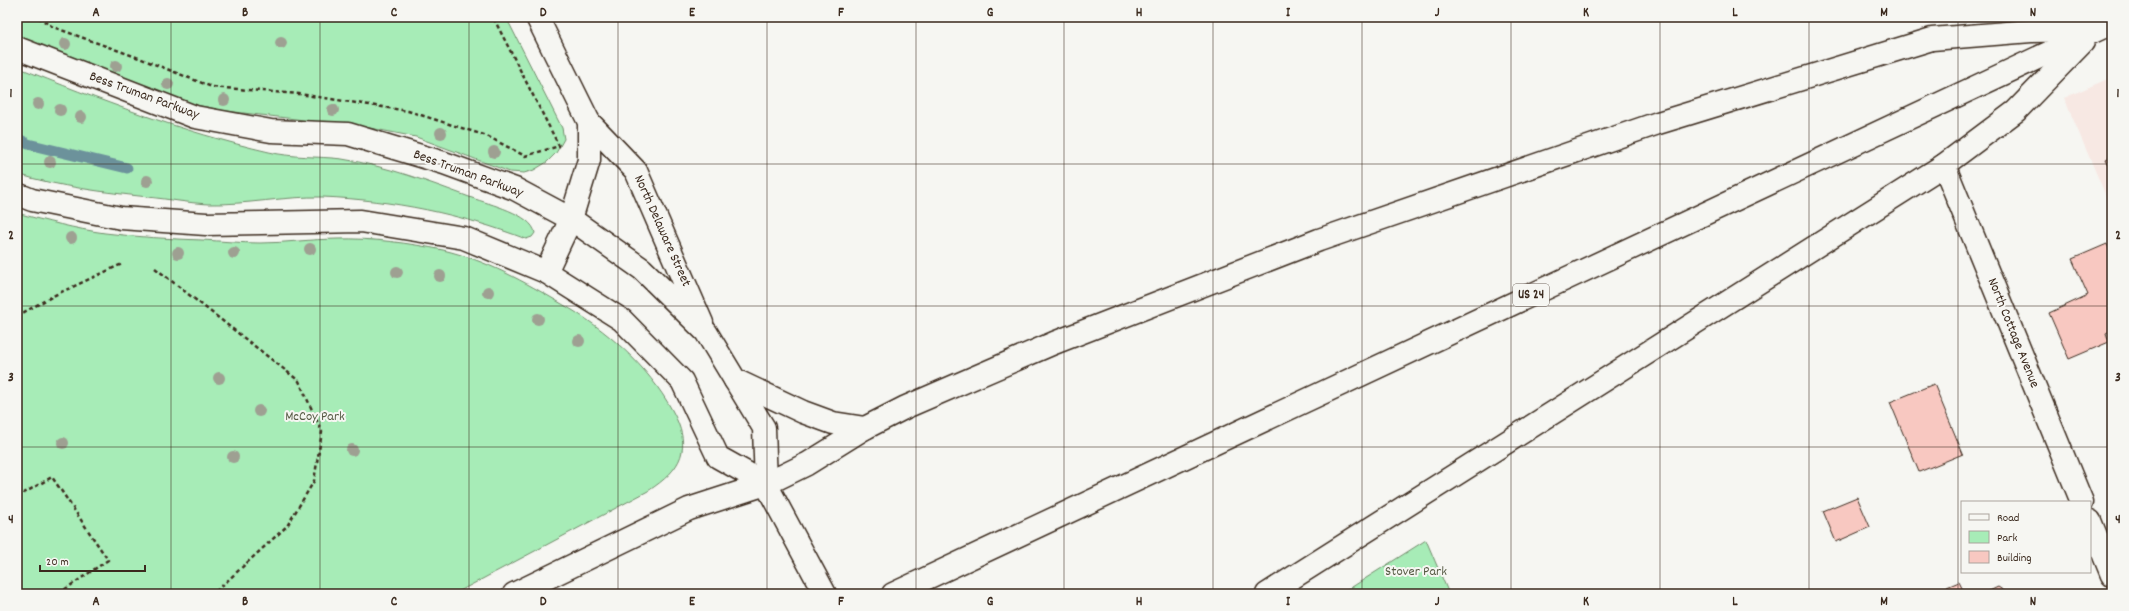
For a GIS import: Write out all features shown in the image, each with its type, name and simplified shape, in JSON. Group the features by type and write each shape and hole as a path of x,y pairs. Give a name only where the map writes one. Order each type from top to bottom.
{"main road":[{"name":"North Delaware Street","path":"537,17 589,122 636,171 706,332"},
{"path":"1267,594 1944,165 2016,111 2052,72 2104,26"},
{"path":"514,594 689,509 766,484 807,464 865,428 906,407 1054,342 1311,242 1658,123 1932,39 2104,26"},
{"name":"US 24","path":"893,594 2104,26"},
{"name":"Bess Truman Parkway","path":"17,48 195,117 271,131 348,134 444,163 515,189 571,219 642,268 706,332 764,428 766,484"},
{"name":"North Delaware Street","path":"546,272 571,219 589,160 589,122"},
{"name":"North Cottage Avenue","path":"1944,165 2082,501"},
{"path":"17,194 32,200 121,218 146,220 206,224 361,221 464,238 546,272 622,320 682,381 718,457 766,484 825,594"},
{"path":"735,380 802,412 833,423 865,428"},
{"path":"2091,523 2112,575"}],"path":[{"path":"38,17 53,27 139,58 212,87 299,94 408,111 486,136 524,156 559,146 493,17"},
{"path":"17,316 55,294 122,264"},
{"path":"155,268 299,381 322,432 314,481 287,526 213,594"},
{"path":"17,497 52,477 108,560 58,594"}],"shaded area":[{"path":"2112,77 2112,210 2064,98"}],"green space":[{"path":"17,17 506,17 562,128 564,139 556,153 547,162 534,170 524,173 510,172 416,137 365,127 226,111 186,103 42,50 17,37"},
{"path":"17,67 141,114 204,135 278,154 342,159 408,175 518,215 532,226 535,233 532,237 526,239 477,222 426,210 375,201 309,197 208,204 82,188 33,179 17,174"},
{"name":"McCoy Park","path":"17,213 72,227 141,237 253,243 327,239 377,240 404,243 459,254 505,272 562,304 610,337 651,378 672,410 682,436 683,447 681,456 676,466 669,474 660,483 648,491 454,594 17,594"},
{"name":"Stover Park","path":"1426,540 1449,594 1341,594"}],"building":[{"path":"2112,156 2112,171 2106,159"},
{"path":"2107,244 2112,256 2112,330 2106,333 2109,342 2069,359 2049,313 2088,295 2072,259"},
{"path":"1934,384 1963,454 1919,472 1890,402"},
{"path":"1857,497 1870,527 1836,542 1823,511"},
{"path":"1959,582 1965,594 1930,594"},
{"path":"1998,587 2009,594 1983,594"}],"waterway":[{"path":"17,138 28,144 127,168"}]}
